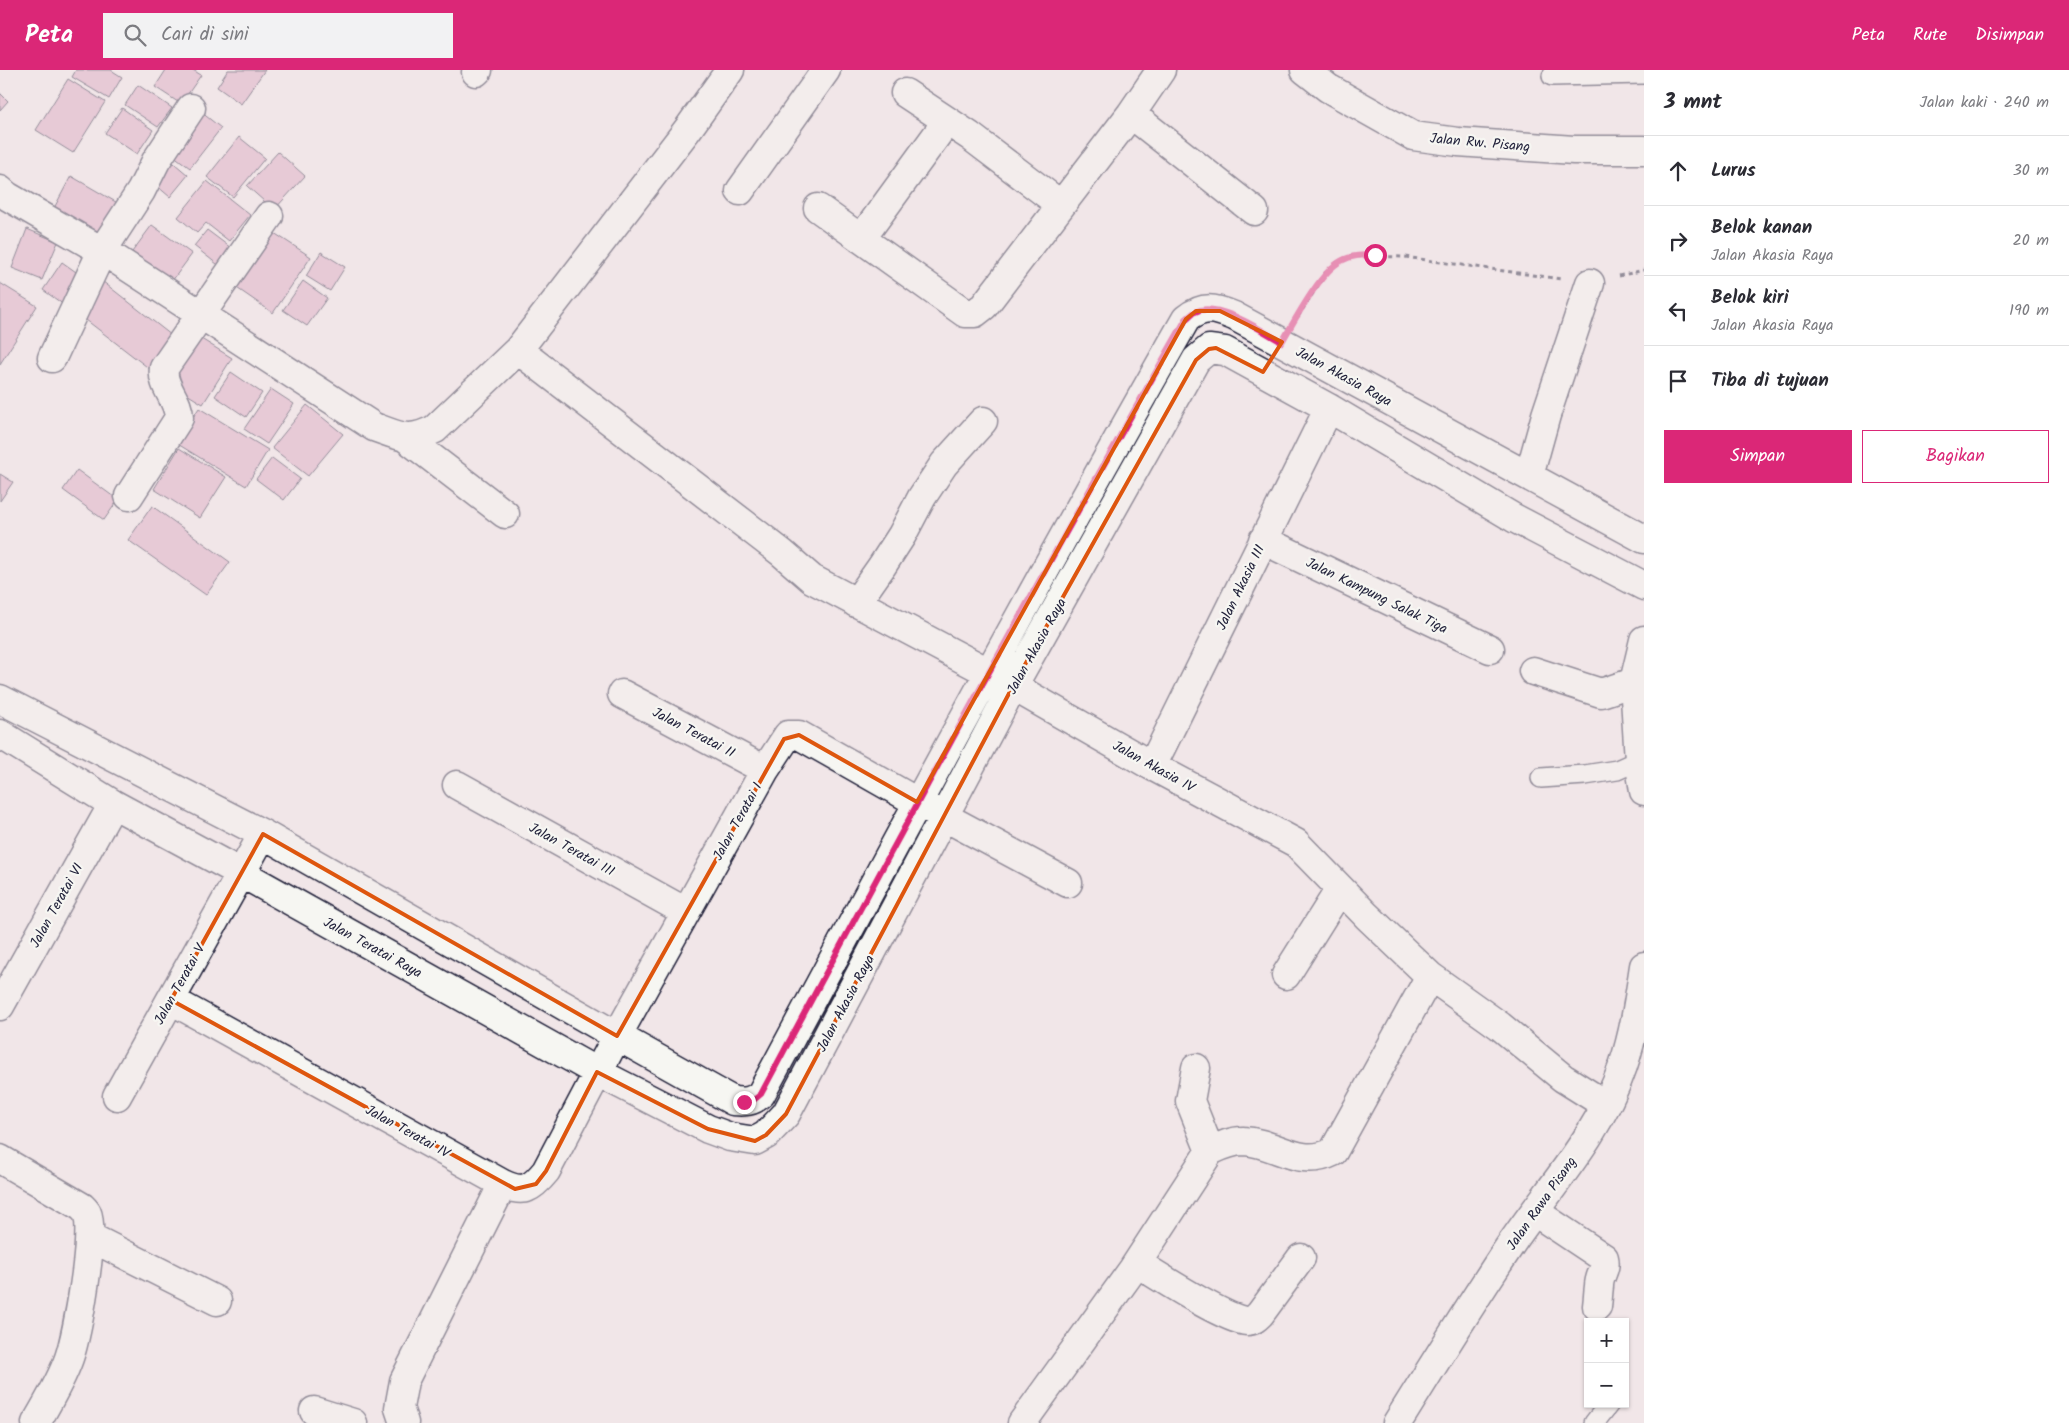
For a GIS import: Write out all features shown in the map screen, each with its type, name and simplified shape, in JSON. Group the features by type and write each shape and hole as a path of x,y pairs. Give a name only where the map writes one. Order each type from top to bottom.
{"street":[{"path":"406,438 419,437 435,429 518,350 688,129 730,70"},
{"path":"740,191 826,70"},
{"path":"818,208 965,313 975,313 984,306 1131,114 1161,70"},
{"name":"Jalan Rw. Pisang","path":"1305,70 1328,88 1413,136 1458,142 1574,150 1644,150"},
{"path":"905,93 970,136 1061,204"},
{"path":"52,358 102,251 191,108"},
{"path":"1131,114 1254,211"},
{"path":"861,239 947,121"},
{"path":"0,190 201,313 374,427 406,438 505,514"},
{"path":"129,496 179,418 177,404 163,377 164,368 269,216"},
{"path":"1529,476 1546,415 1590,283"},
{"name":"Jalan Akasia Raya","path":"617,1036 733,1101 744,1102 755,1099 761,1094 917,802 1086,495 1186,319 1196,311 1207,309 1220,311 1282,342 1644,539"},
{"path":"1263,372 1282,342"},
{"name":"Jalan Akasia Raya","path":"754,1141 766,1135 786,1114 1013,686 1196,360 1209,349 1216,348 1225,351 1329,408 1514,518 1644,586"},
{"name":"Jalan Akasia IV","path":"518,350 782,553 812,579 988,672 1152,766 1296,843 1340,889 1430,976 1500,1026 1563,1078 1606,1105"},
{"name":"Jalan Akasia III","path":"1152,766 1329,408"},
{"path":"856,602 887,558 922,497 944,464 983,421"},
{"name":"Jalan Kampung Salak Tiga","path":"1263,540 1490,649"},
{"path":"1644,640 1634,682 1644,791"},
{"path":"1533,671 1601,693 1634,682"},
{"name":"Jalan Teratai II","path":"622,694 765,770"},
{"path":"0,734 7,702 263,834 617,1036"},
{"name":"Jalan Teratai Raya","path":"0,734 113,804 241,873 597,1072 708,1129 730,1137 754,1141"},
{"name":"Jalan Teratai I","path":"597,1072 765,770 788,735 799,735 917,802 1068,883"},
{"name":"Jalan Teratai III","path":"457,785 686,912"},
{"name":"Jalan Teratai VI","path":"0,1006 113,804"},
{"name":"Jalan Teratai V","path":"117,1096 263,834"},
{"path":"1286,975 1340,889"},
{"name":"Jalan Rawa Pisang","path":"1398,1423 1509,1246 1565,1171 1606,1105 1624,1065 1640,1010 1644,966"},
{"path":"1022,1423 1137,1263 1210,1151 1227,1143 1244,1141 1312,1159 1323,1157 1333,1152 1430,976"},
{"name":"Jalan Teratai IV","path":"171,1000 514,1190 525,1189 536,1184 546,1171 597,1072"},
{"path":"1196,1068 1190,1101 1210,1151"},
{"path":"0,1159 82,1207 87,1212 90,1237 84,1288 69,1357 51,1397 36,1423"},
{"path":"404,1423 399,1408 404,1381 503,1184"},
{"path":"1535,1212 1604,1258 1606,1265 1598,1285 1600,1291 1597,1306"},
{"path":"90,1237 217,1301"},
{"path":"1137,1263 1214,1308 1246,1321 1253,1320 1260,1314 1301,1258"},
{"path":"314,1411 353,1423"}],"lane":[{"path":"1552,76 1644,74"},
{"path":"1541,778 1585,775 1617,770 1641,759"},
{"path":"1594,1423 1606,1408"}],"path":[{"path":"1282,342 1327,271 1340,261 1354,256 1405,257 1590,283 1644,270"}],"highlighted area":[{"path":"1196,311 1220,311 1282,342 1263,372 1216,348 1209,349 1196,360 1013,686 786,1114 766,1135 755,1141 708,1129 597,1072 546,1171 536,1184 515,1189 171,1000 263,834 617,1036 784,739 799,735 917,802 1186,319"}],"building":[{"path":"76,70 111,70 122,77 109,99 72,77"},
{"path":"166,70 193,70 201,75 181,104 155,87"},
{"path":"228,70 265,70 241,104 217,87"},
{"path":"68,79 105,102 73,153 36,130"},
{"path":"138,85 172,108 158,127 125,105"},
{"path":"0,93 8,101 0,110"},
{"path":"122,108 153,130 137,154 105,133"},
{"path":"201,112 221,128 190,168 169,152"},
{"path":"239,137 265,158 233,197 207,177"},
{"path":"278,152 305,176 274,210 247,186"},
{"path":"168,158 188,175 170,197 150,180"},
{"path":"71,176 121,205 101,240 52,212"},
{"path":"207,181 250,215 229,241 206,223 197,233 178,217"},
{"path":"152,225 192,254 172,281 132,252"},
{"path":"27,229 58,242 42,280 12,268"},
{"path":"268,229 311,257 273,313 231,284"},
{"path":"207,230 235,251 222,268 194,246"},
{"path":"321,252 345,267 330,291 306,276"},
{"path":"62,262 86,279 67,307 43,290"},
{"path":"102,281 176,339 151,370 77,313"},
{"path":"303,281 327,298 307,326 283,310"},
{"path":"0,283 37,306 0,364"},
{"path":"198,337 232,358 203,404 169,383"},
{"path":"231,372 262,393 246,417 215,396"},
{"path":"271,389 294,404 267,444 244,429"},
{"path":"307,405 343,434 308,476 272,448"},
{"path":"199,408 268,450 246,486 176,443"},
{"path":"179,448 226,477 200,518 154,489"},
{"path":"272,458 300,479 284,500 256,479"},
{"path":"77,470 118,500 104,520 63,490"},
{"path":"0,474 13,482 0,501"},
{"path":"152,506 230,562 206,595 128,540"}],"route":[{"path":"744,1102 755,1099 761,1094 917,802 1086,495 1186,319 1196,311 1207,309 1220,311 1234,316 1282,342 1327,271 1340,261 1354,256 1375,255"}]}
